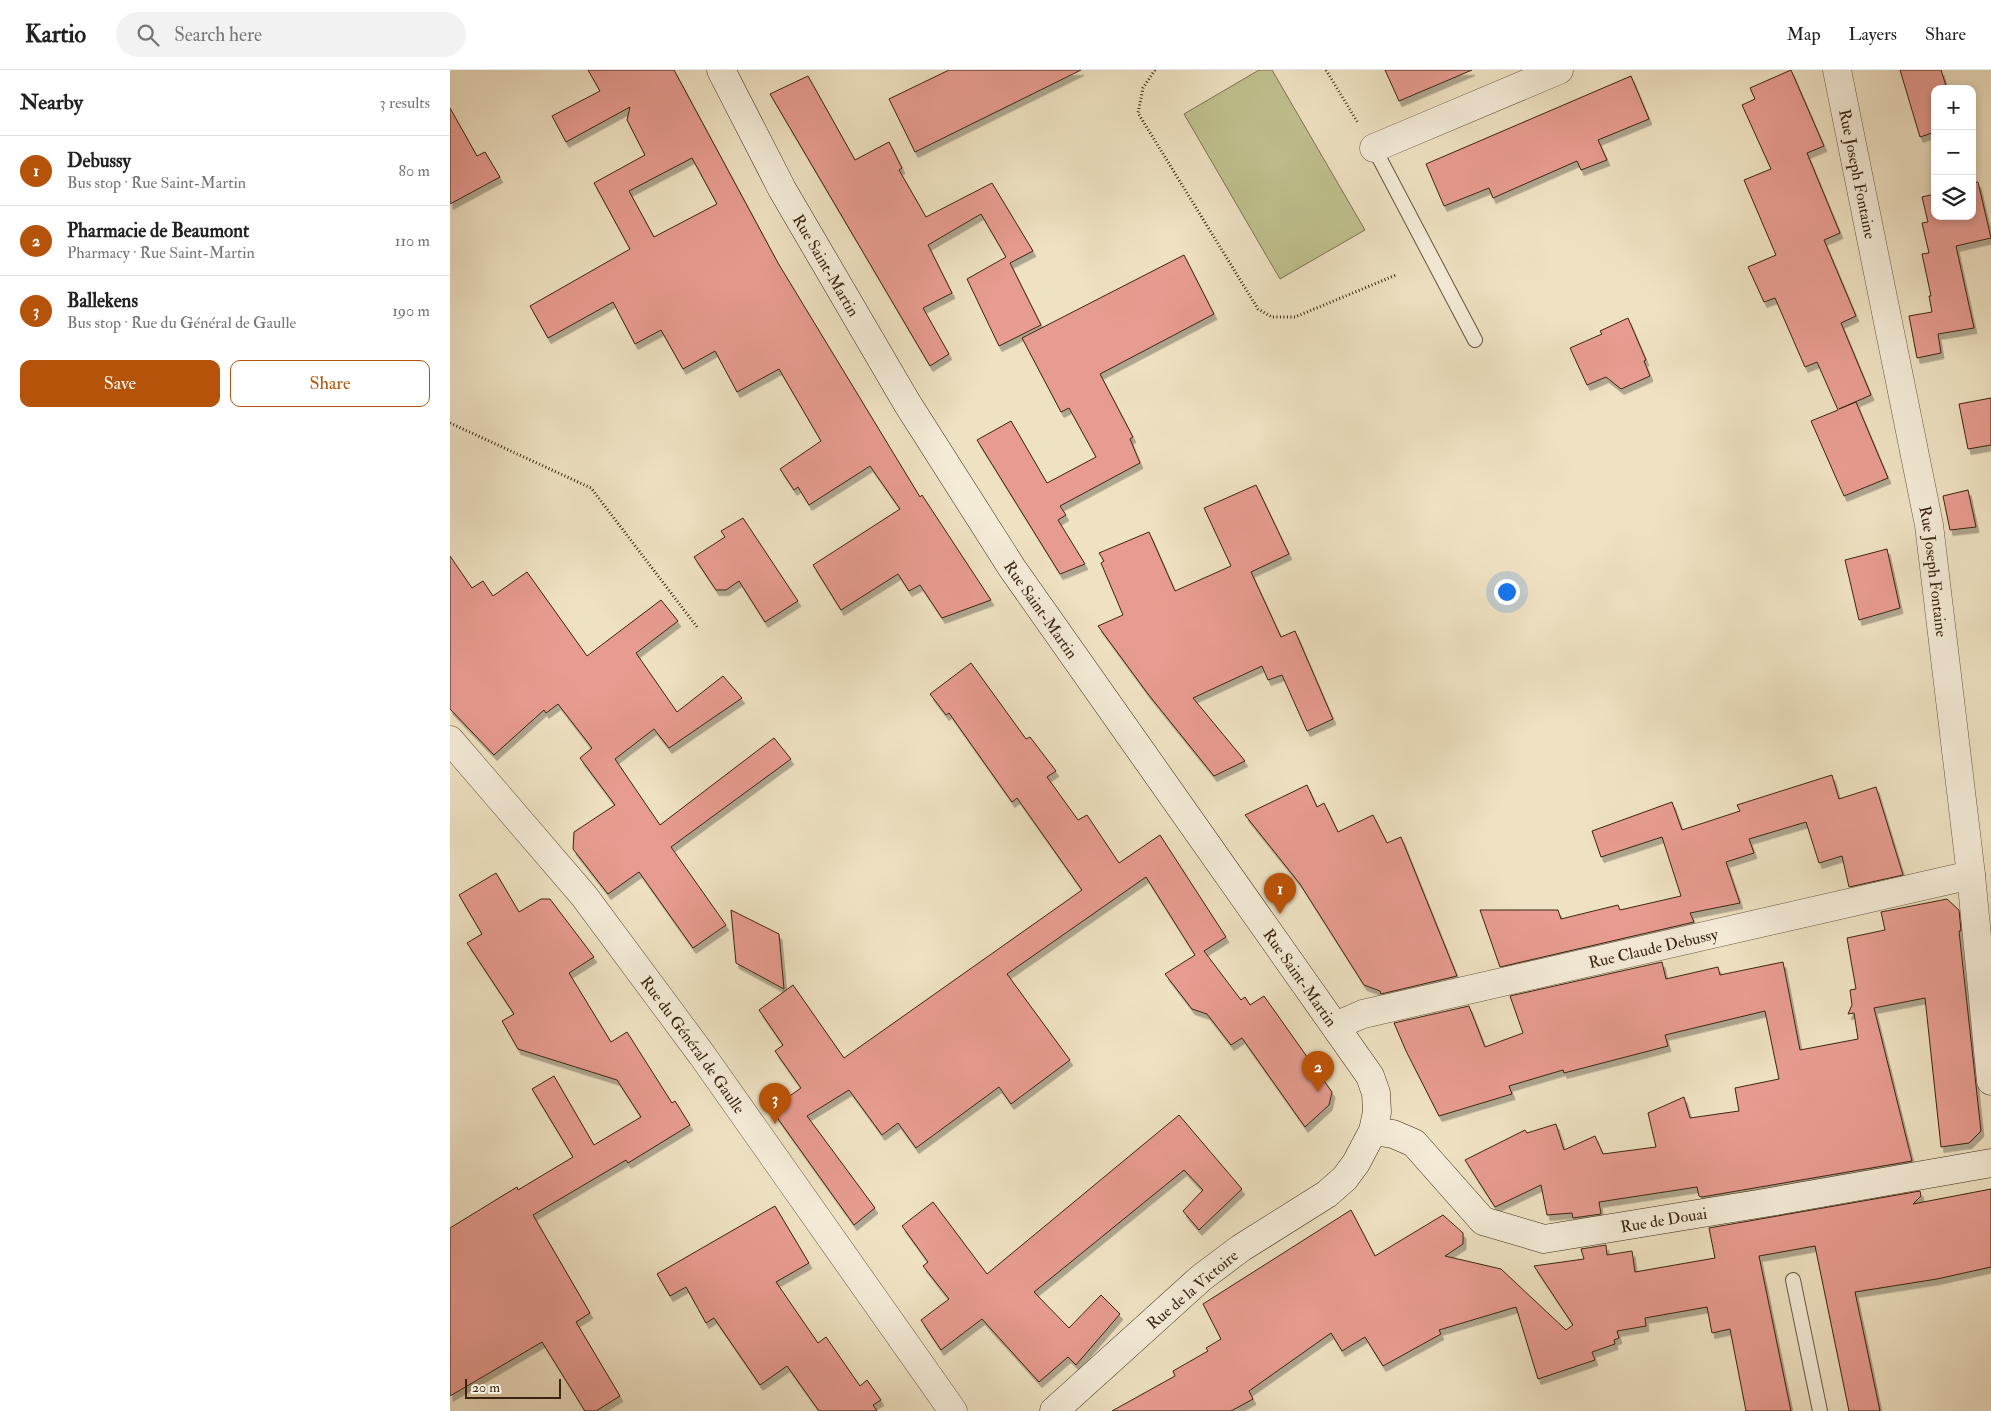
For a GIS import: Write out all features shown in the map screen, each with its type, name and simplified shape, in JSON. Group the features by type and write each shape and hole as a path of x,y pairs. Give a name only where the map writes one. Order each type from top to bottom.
{"street":[{"name":"Rue Saint-Martin","path":"721,70 782,189 907,403 1002,552 1370,1076 1376,1093 1373,1131"},
{"path":"1374,148 1559,70"},
{"name":"Rue Joseph Fontaine","path":"1837,70 1929,525 1971,875 1991,1081"},
{"name":"Rue du Général de Gaulle","path":"450,740 584,896 702,1055 953,1411"},
{"name":"Rue Claude Debussy","path":"1335,1026 1363,1014 1971,875"},
{"name":"Rue de Douai","path":"1373,1131 1393,1134 1414,1142 1483,1221 1544,1239 1991,1163"},
{"name":"Rue de la Victoire","path":"1054,1411 1201,1278 1241,1248 1327,1194 1345,1178 1356,1163 1373,1131"}],"lane":[{"path":"1374,148 1475,340"},
{"path":"1794,1280 1820,1411"}],"path":[{"path":"1155,70 1143,88 1138,113 1258,309 1272,317 1294,317 1396,275"},
{"path":"1326,70 1374,148"},
{"path":"450,423 591,488 697,626"}],"green space":[{"path":"1259,70 1272,70 1365,230 1280,279 1184,114"}],"building":[{"path":"588,70 674,70 778,263 920,497 922,495 991,600 942,618 920,585 909,591 898,574 841,610 813,565 900,509 870,466 809,505 798,487 794,490 780,469 821,441 779,369 737,392 715,351 683,369 661,330 635,344 613,302 548,338 530,306 630,249 594,183 645,155 627,120 630,107 566,142 552,116 600,91","holes":["692,158 717,204 654,237 629,191"]},
{"path":"949,70 1081,70 915,152 889,99"},
{"path":"1385,70 1472,70 1399,101"},
{"path":"1791,70 1824,146 1807,153 1840,233 1824,240 1856,316 1841,323 1871,395 1839,409 1856,402 1888,478 1844,496 1811,421 1838,410 1817,362 1805,367 1775,298 1764,302 1748,267 1776,255 1744,180 1771,169 1742,105 1755,99 1750,88"},
{"path":"1900,70 1941,70 1946,85 1931,85 1931,133 1920,137"},
{"path":"808,76 855,160 889,142 902,168 899,170 926,217 992,183 1033,251 1010,263 1041,325 999,346 967,279 1006,257 981,214 928,245 952,293 923,308 949,354 930,366 770,94"},
{"path":"1631,76 1649,119 1598,140 1607,160 1581,170 1577,161 1493,198 1489,188 1444,206 1426,164"},
{"path":"450,108 477,156 485,152 500,177 450,204"},
{"path":"1976,182 1978,182 1991,238 1956,246 1974,328 1938,334 1941,353 1917,358 1909,316 1932,312 1929,296 1931,296 1922,254 1929,253 1922,223 1928,222 1922,197 1931,195 1931,220 1976,220"},
{"path":"1184,255 1214,314 1100,374 1133,437 1130,439 1140,463 1060,506 1066,515 1058,520 1085,564 1060,574 977,440 1011,421 1047,483 1096,457 1069,408 1061,412 1022,338"},
{"path":"1628,318 1646,360 1644,361 1650,376 1621,389 1606,377 1587,385 1570,348 1602,334 1600,331"},
{"path":"1991,398 1991,445 1968,449 1959,404"},
{"path":"1256,485 1289,554 1251,572 1281,637 1295,631 1333,719 1307,731 1282,675 1268,680 1262,666 1193,698 1245,761 1214,776 1148,694 1098,626 1123,615 1101,563 1104,561 1099,553 1149,532 1175,591 1231,566 1204,508"},
{"path":"1968,490 1976,527 1950,530 1943,496"},
{"path":"743,518 798,601 765,622 739,581 726,590 716,590 694,557 725,537 721,531"},
{"path":"1887,549 1900,608 1859,620 1845,560"},
{"path":"450,556 472,588 483,581 493,596 527,572 587,656 661,600 678,621 636,653 677,712 723,676 742,698 669,748 654,729 615,759 660,825 774,738 791,759 671,847 726,925 693,948 639,872 608,894 573,849 574,832 615,805 580,758 592,748 558,704 546,713 544,710 494,755 450,709"},
{"path":"971,663 1026,739 1030,737 1056,771 1047,777 1078,820 1087,815 1119,863 1160,835 1226,937 1204,951 1241,1000 1245,997 1250,1005 1264,996 1332,1092 1329,1105 1305,1127 1242,1038 1231,1045 1207,1014 1192,1009 1165,974 1195,955 1146,877 1007,974 1070,1060 1011,1104 999,1087 916,1148 898,1123 882,1135 849,1090 807,1116 875,1208 854,1225 771,1109 801,1088 775,1051 783,1045 759,1010 793,985 844,1058 1082,890 1017,798 1012,802 949,713 946,715 930,694"},
{"path":"1832,775 1839,799 1876,787 1903,875 1849,887 1842,856 1819,863 1806,822 1749,839 1754,853 1726,862 1740,903 1690,913 1694,922 1500,967 1480,910 1558,910 1561,919 1618,905 1620,910 1681,896 1662,837 1601,857 1592,831 1672,802 1682,830 1740,811 1737,805"},
{"path":"1307,785 1317,807 1324,803 1338,832 1373,815 1387,843 1401,837 1457,976 1381,994 1380,991 1364,985 1300,884 1245,815"},
{"path":"496,873 519,912 541,899 550,899 594,957 569,973 611,1042 627,1032 672,1103 675,1101 690,1125 628,1163 626,1160 533,1215 590,1313 576,1322 620,1396 596,1411 585,1411 542,1342 450,1396 450,1228 517,1187 518,1190 573,1157 532,1089 554,1076 594,1145 641,1117 617,1080 518,1049 502,1021 514,1014 467,943 482,934 459,895"},
{"path":"1947,899 1959,910 1961,931 1959,931 1981,1131 1969,1143 1941,1147 1925,998 1874,1008 1912,1161 1702,1197 1699,1196 1697,1187 1599,1202 1601,1214 1573,1218 1572,1213 1547,1215 1541,1185 1495,1207 1465,1160 1525,1130 1527,1133 1556,1124 1564,1150 1595,1136 1603,1154 1656,1147 1648,1113 1684,1097 1690,1118 1739,1111 1735,1088 1779,1079 1765,1011 1665,1035 1668,1046 1564,1073 1563,1070 1509,1086 1512,1094 1439,1116 1394,1023 1469,1006 1485,1047 1523,1033 1510,996 1662,962 1666,979 1718,967 1720,975 1783,962 1800,1050 1858,1039 1854,1013 1848,1014 1852,1005 1850,990 1856,989 1847,938 1885,930 1881,912"},
{"path":"731,910 779,934 784,989 736,963"},
{"path":"1179,1115 1242,1189 1199,1230 1183,1211 1203,1190 1184,1170 1034,1292 1069,1328 1101,1295 1120,1314 1076,1365 1068,1357 1039,1382 982,1319 941,1350 921,1320 949,1299 923,1266 928,1262 902,1226 933,1202 987,1274"},
{"path":"1991,1189 1991,1267 1937,1279 1855,1292 1880,1411 1849,1411 1815,1246 1759,1256 1791,1411 1746,1411 1730,1329 1712,1333 1707,1307 1645,1318 1646,1326 1617,1331 1619,1338 1614,1340 1615,1344 1592,1352 1595,1360 1538,1379 1516,1307 1439,1330 1441,1334 1383,1366 1365,1337 1342,1351 1331,1333 1249,1391 1253,1399 1231,1411 1112,1411 1175,1376 1173,1371 1208,1351 1206,1348 1221,1339 1203,1304 1351,1210 1375,1256 1443,1215 1463,1233 1463,1244 1445,1256 1501,1269 1566,1330 1573,1325 1534,1266 1584,1259 1581,1249 1606,1245 1607,1255 1632,1251 1635,1272 1715,1258 1709,1228 1920,1191 1921,1196 1913,1204"},
{"path":"775,1206 809,1263 776,1282 818,1343 826,1337 860,1386 867,1380 881,1400 873,1405 877,1411 819,1411 787,1366 760,1385 714,1318 706,1323 686,1287 670,1296 657,1274"}],"place":[{"name":"Debussy","path":"1280,914"},
{"name":"Pharmacie de Beaumont","path":"1318,1092"},
{"name":"Ballekens","path":"775,1124"}]}
